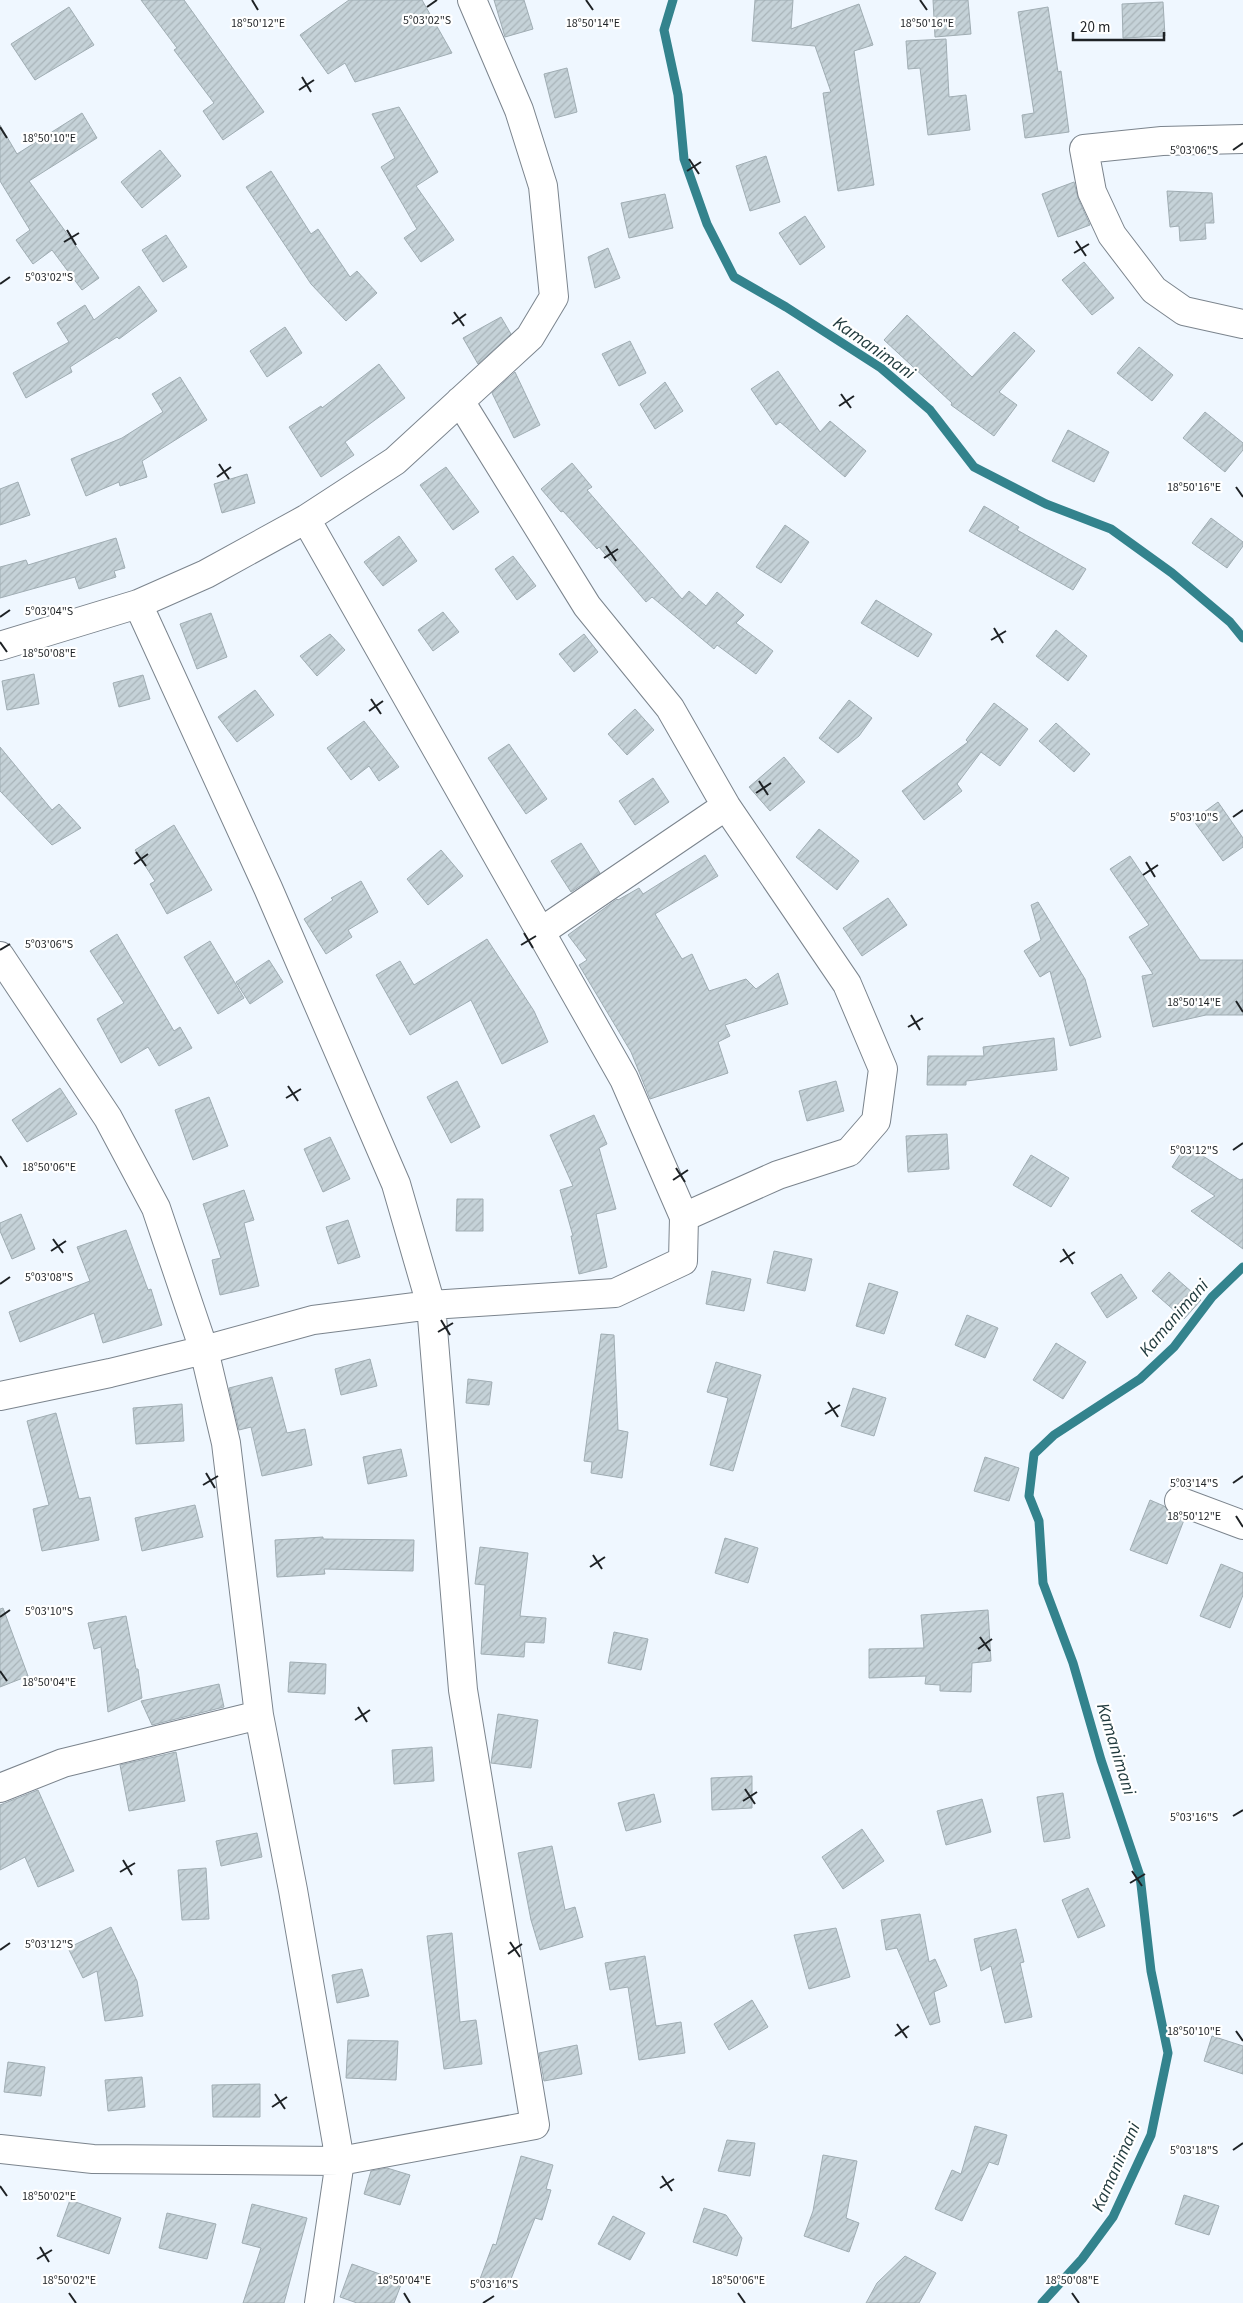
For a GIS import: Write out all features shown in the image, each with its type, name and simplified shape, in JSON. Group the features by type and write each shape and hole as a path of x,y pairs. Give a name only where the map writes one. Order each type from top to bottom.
{"street":[{"path":"0,646 138,604 206,574 306,520 395,461 530,336 554,297 543,186 519,110 472,0"},
{"path":"1243,140 1162,141 1084,149 1092,192 1112,235 1154,290 1184,311 1243,324"},
{"path":"460,401 587,606 670,708 726,806 847,984 883,1068 876,1121 849,1152 778,1175 684,1217"},
{"path":"0,1396 110,1373 313,1320 431,1305 615,1294 683,1261 684,1217 624,1079 542,931 306,520"},
{"path":"0,2149 93,2159 340,2161 535,2125 462,1690 431,1305 396,1184 268,888 138,604"},
{"path":"542,931 726,806"},
{"path":"0,956 108,1118 156,1208 204,1350 226,1443 259,1715 293,1890 340,2161 319,2303"},
{"path":"1179,1501 1243,1525"},
{"path":"0,1788 63,1763 259,1715"}],"building":[{"path":"141,0 184,0 264,112 223,140 203,111 214,103 174,50 177,48"},
{"path":"349,0 422,0 452,53 355,82 345,63 328,74 300,35"},
{"path":"494,0 524,0 533,29 505,37"},
{"path":"755,0 793,0 791,29 859,4 873,45 854,51 874,185 838,191 823,93 831,92 815,46 752,41"},
{"path":"933,0 968,0 971,34 935,37"},
{"path":"1163,2 1165,36 1123,38 1122,4"},
{"path":"69,7 94,45 35,80 11,44"},
{"path":"1048,7 1058,72 1061,71 1069,132 1025,138 1022,115 1034,113 1018,12"},
{"path":"946,39 949,97 966,95 970,130 928,135 920,68 908,69 906,41"},
{"path":"567,68 577,112 555,118 544,74"},
{"path":"399,107 438,172 416,186 454,240 421,262 404,238 417,229 381,167 395,158 372,114"},
{"path":"82,113 97,138 29,181 99,278 82,290 52,250 33,264 16,240 30,230 0,181 0,125 17,154"},
{"path":"160,150 181,176 142,208 121,182"},
{"path":"766,156 780,202 750,211 736,166"},
{"path":"271,171 311,234 318,229 350,277 357,271 377,293 346,321 311,284 246,187"},
{"path":"1074,182 1078,198 1090,225 1058,237 1042,194"},
{"path":"1167,191 1212,193 1214,223 1205,223 1206,239 1180,241 1179,226 1170,227"},
{"path":"665,194 673,228 629,238 621,203"},
{"path":"805,216 825,247 800,265 779,233"},
{"path":"166,235 187,267 163,282 142,250"},
{"path":"608,248 620,278 595,288 588,257"},
{"path":"1084,262 1114,298 1092,315 1062,280"},
{"path":"139,286 157,311 119,339 117,337 70,367 72,372 26,398 13,373 69,342 57,323 85,305 94,320"},
{"path":"907,315 972,377 1014,332 1035,351 999,392 1017,405 994,436 951,405 952,403 884,340"},
{"path":"501,317 511,334 478,364 463,338"},
{"path":"285,327 302,353 267,377 250,351"},
{"path":"630,341 646,373 619,386 602,354"},
{"path":"1139,347 1173,375 1152,401 1117,373"},
{"path":"379,364 405,398 345,442 354,455 321,477 289,427 321,406 322,408"},
{"path":"778,371 820,432 830,421 866,451 845,477 780,422 776,425 751,389"},
{"path":"515,372 540,425 514,438 492,393"},
{"path":"180,377 207,420 142,461 147,477 120,486 119,482 86,496 71,459 122,438 163,412 152,394"},
{"path":"665,382 683,411 655,429 640,404"},
{"path":"1205,412 1243,443 1243,450 1225,472 1183,438"},
{"path":"1068,430 1109,452 1094,482 1052,461"},
{"path":"572,463 592,487 587,490 682,599 689,591 706,606 717,592 744,615 736,623 773,651 756,674 717,645 714,649 652,597 646,602 599,547 597,549 563,511 561,512 541,489"},
{"path":"446,467 479,512 453,530 420,485"},
{"path":"247,474 255,503 222,513 214,484"},
{"path":"18,482 30,515 0,525 0,489"},
{"path":"984,506 1019,527 1017,530 1086,569 1073,590 969,531"},
{"path":"1211,518 1243,542 1243,546 1227,568 1192,543"},
{"path":"785,525 809,542 781,583 756,567"},
{"path":"399,536 417,561 383,586 364,562"},
{"path":"116,538 125,568 114,571 116,577 79,589 75,577 0,598 0,567 26,560 28,565"},
{"path":"513,556 536,586 517,600 495,569"},
{"path":"876,600 932,634 918,657 861,623"},
{"path":"443,612 459,632 433,651 418,630"},
{"path":"211,613 227,657 197,669 180,624"},
{"path":"1056,630 1087,656 1068,681 1036,656"},
{"path":"330,634 345,650 317,676 300,656"},
{"path":"584,634 598,652 574,672 559,654"},
{"path":"34,674 39,704 7,710 2,681"},
{"path":"143,675 150,699 119,707 113,683"},
{"path":"255,690 274,715 237,742 218,717"},
{"path":"849,700 872,718 859,736 838,753 819,738"},
{"path":"994,703 1028,729 1000,766 981,752 957,784 962,791 924,820 902,791 968,742 966,740"},
{"path":"635,709 654,730 627,755 608,734"},
{"path":"364,721 399,767 379,781 369,766 351,780 327,748"},
{"path":"1056,723 1090,754 1074,772 1039,741"},
{"path":"509,744 547,799 526,814 488,758"},
{"path":"0,747 52,810 59,804 81,828 52,845 0,791"},
{"path":"784,757 805,782 770,811 749,787"},
{"path":"653,778 669,802 635,825 619,801"},
{"path":"1218,802 1243,838 1243,847 1223,861 1193,820"},
{"path":"174,825 212,890 167,914 150,884 155,881 135,850"},
{"path":"819,829 859,861 837,890 796,857"},
{"path":"581,843 600,873 571,892 551,861"},
{"path":"441,850 463,876 428,905 407,879"},
{"path":"705,855 718,876 655,914 682,959 692,954 709,991 746,979 756,989 778,973 788,1004 725,1025 730,1036 718,1042 728,1073 650,1099 631,1052 579,965 587,960 568,935 617,899 639,888 643,894"},
{"path":"1130,856 1200,960 1243,960 1243,1015 1206,1015 1153,1027 1142,976 1153,974 1129,937 1149,925 1110,869"},
{"path":"361,881 378,912 348,930 352,937 326,954 304,919 333,900 331,898"},
{"path":"888,898 907,925 862,956 843,928"},
{"path":"1038,902 1085,979 1101,1037 1070,1046 1050,971 1040,977 1024,951 1041,940 1031,905"},
{"path":"117,934 174,1031 180,1027 192,1048 159,1066 148,1047 121,1063 97,1019 124,1003 90,951"},
{"path":"487,939 534,1011 548,1042 502,1064 471,1000 410,1035 376,975 400,961 414,985"},
{"path":"210,941 244,998 218,1014 184,957"},
{"path":"269,960 283,982 250,1004 236,982"},
{"path":"1054,1038 1057,1070 966,1081 966,1085 927,1085 928,1056 984,1056 983,1047"},
{"path":"457,1081 480,1127 451,1143 427,1097"},
{"path":"836,1081 844,1111 807,1121 799,1091"},
{"path":"60,1088 77,1114 27,1142 12,1120"},
{"path":"209,1097 228,1146 193,1160 175,1110"},
{"path":"594,1115 607,1144 599,1148 616,1209 596,1214 607,1267 579,1274 571,1236 573,1236 560,1190 573,1186 550,1135"},
{"path":"947,1134 949,1169 908,1172 906,1136"},
{"path":"330,1137 350,1179 323,1192 304,1149"},
{"path":"1186,1145 1240,1180 1243,1179 1243,1249 1191,1211 1215,1196 1172,1167"},
{"path":"1031,1155 1069,1178 1051,1207 1013,1185"},
{"path":"244,1190 254,1220 244,1223 259,1286 220,1295 212,1260 221,1258 203,1204"},
{"path":"457,1199 483,1199 483,1231 456,1231"},
{"path":"21,1214 35,1249 12,1259 0,1231 0,1223"},
{"path":"348,1220 360,1257 338,1264 326,1227"},
{"path":"126,1230 148,1290 151,1289 162,1325 103,1343 94,1313 20,1342 9,1312 90,1281 77,1247"},
{"path":"774,1251 812,1259 805,1291 767,1283"},
{"path":"712,1271 751,1279 744,1311 706,1304"},
{"path":"1169,1272 1201,1300 1184,1319 1152,1291"},
{"path":"1121,1274 1137,1298 1107,1318 1091,1293"},
{"path":"869,1283 898,1292 884,1334 856,1326"},
{"path":"967,1315 998,1328 985,1358 955,1345"},
{"path":"601,1334 614,1335 618,1430 628,1432 622,1478 591,1473 592,1462 584,1461"},
{"path":"1056,1343 1086,1362 1063,1399 1033,1380"},
{"path":"370,1359 377,1386 341,1395 335,1369"},
{"path":"716,1362 761,1375 733,1471 710,1465 728,1398 707,1392"},
{"path":"272,1377 287,1433 305,1429 312,1465 262,1476 251,1427 239,1430 229,1388"},
{"path":"468,1379 492,1382 489,1405 466,1403"},
{"path":"853,1388 886,1398 874,1436 841,1426"},
{"path":"182,1404 184,1441 136,1444 133,1408"},
{"path":"56,1413 79,1499 90,1497 99,1540 42,1551 33,1509 49,1505 27,1421"},
{"path":"401,1449 407,1476 368,1484 363,1457"},
{"path":"985,1457 1019,1468 1009,1501 974,1491"},
{"path":"1150,1500 1164,1506 1173,1515 1184,1520 1167,1564 1130,1550"},
{"path":"195,1505 203,1537 142,1551 135,1518"},
{"path":"323,1537 323,1539 414,1540 413,1571 324,1569 325,1574 277,1577 275,1540"},
{"path":"725,1538 758,1548 748,1583 715,1573"},
{"path":"480,1547 528,1553 520,1616 546,1618 544,1643 525,1642 524,1657 481,1654 485,1585 475,1584"},
{"path":"1221,1564 1243,1573 1243,1595 1230,1628 1200,1616"},
{"path":"3,1608 28,1676 0,1687 0,1609"},
{"path":"988,1610 991,1661 972,1663 971,1692 940,1691 940,1685 925,1684 926,1676 869,1678 869,1649 924,1648 921,1615"},
{"path":"126,1616 136,1669 138,1669 142,1698 108,1712 101,1647 94,1649 88,1623"},
{"path":"614,1632 648,1639 641,1670 608,1663"},
{"path":"290,1662 326,1664 325,1694 288,1692"},
{"path":"219,1684 224,1707 152,1725 141,1701"},
{"path":"498,1714 538,1720 531,1768 491,1763"},
{"path":"432,1747 434,1781 394,1784 392,1750"},
{"path":"176,1752 185,1801 129,1811 120,1765"},
{"path":"752,1776 752,1808 712,1810 711,1778"},
{"path":"38,1790 74,1871 38,1887 25,1857 0,1870 0,1805"},
{"path":"1063,1793 1070,1838 1044,1842 1037,1797"},
{"path":"654,1794 661,1822 626,1831 618,1803"},
{"path":"982,1799 991,1832 946,1845 937,1811"},
{"path":"862,1829 884,1861 843,1889 822,1857"},
{"path":"257,1833 262,1857 221,1866 216,1841"},
{"path":"552,1846 565,1910 575,1907 583,1937 540,1950 531,1920 518,1853"},
{"path":"206,1868 209,1919 182,1920 178,1870"},
{"path":"1088,1888 1105,1926 1078,1938 1062,1900"},
{"path":"920,1914 929,1962 935,1959 947,1986 934,1992 940,2022 930,2025 897,1948 886,1950 881,1920"},
{"path":"111,1927 137,1981 143,2016 105,2021 97,1971 83,1978 68,1948"},
{"path":"836,1928 850,1977 809,1989 794,1935"},
{"path":"1016,1929 1024,1962 1020,1963 1032,2017 1005,2023 991,1966 981,1971 974,1939"},
{"path":"452,1933 460,2022 476,2020 482,2064 444,2069 427,1936"},
{"path":"645,1956 656,2026 681,2022 685,2053 639,2060 628,1987 610,1990 605,1963"},
{"path":"362,1969 369,1996 337,2003 332,1975"},
{"path":"752,2000 768,2027 729,2050 714,2024"},
{"path":"1212,2036 1243,2046 1243,2074 1204,2061"},
{"path":"348,2040 398,2041 396,2080 346,2078"},
{"path":"577,2045 582,2074 544,2081 539,2053"},
{"path":"8,2062 45,2067 41,2096 4,2092"},
{"path":"142,2077 145,2107 108,2111 105,2080"},
{"path":"260,2084 260,2117 213,2117 212,2085"},
{"path":"975,2126 1007,2135 998,2165 989,2162 962,2221 935,2209 952,2170 961,2174"},
{"path":"727,2140 755,2143 750,2176 718,2171"},
{"path":"823,2155 857,2161 846,2218 859,2223 849,2252 804,2236 813,2211"},
{"path":"521,2156 553,2165 546,2189 551,2190 542,2220 535,2218 507,2289 480,2279 493,2244 496,2245"},
{"path":"387,2168 410,2175 400,2205 364,2194 371,2171"},
{"path":"1184,2195 1219,2206 1209,2235 1175,2224"},
{"path":"70,2200 121,2218 109,2254 57,2236"},
{"path":"252,2204 307,2218 284,2303 243,2303 261,2248 242,2243"},
{"path":"704,2208 726,2215 742,2238 737,2256 693,2242"},
{"path":"167,2213 216,2224 207,2259 159,2248"},
{"path":"613,2216 645,2233 630,2260 598,2244"},
{"path":"905,2256 936,2273 919,2303 866,2303 877,2283"},
{"path":"352,2264 402,2282 394,2303 357,2303 340,2297"}],"waterway":[{"name":"Kamanimani","path":"673,0 664,30 678,95 684,159 707,224 734,277 786,307 881,368 930,410 974,467 1046,504 1111,529 1172,573 1230,622 1243,638"},
{"name":"Kamanimani","path":"1042,2303 1082,2259 1113,2217 1151,2135 1168,2053 1151,1971 1140,1876 1101,1760 1073,1663 1043,1583 1039,1521 1029,1496 1034,1454 1054,1435 1140,1379 1174,1347 1212,1297 1243,1267"}]}
